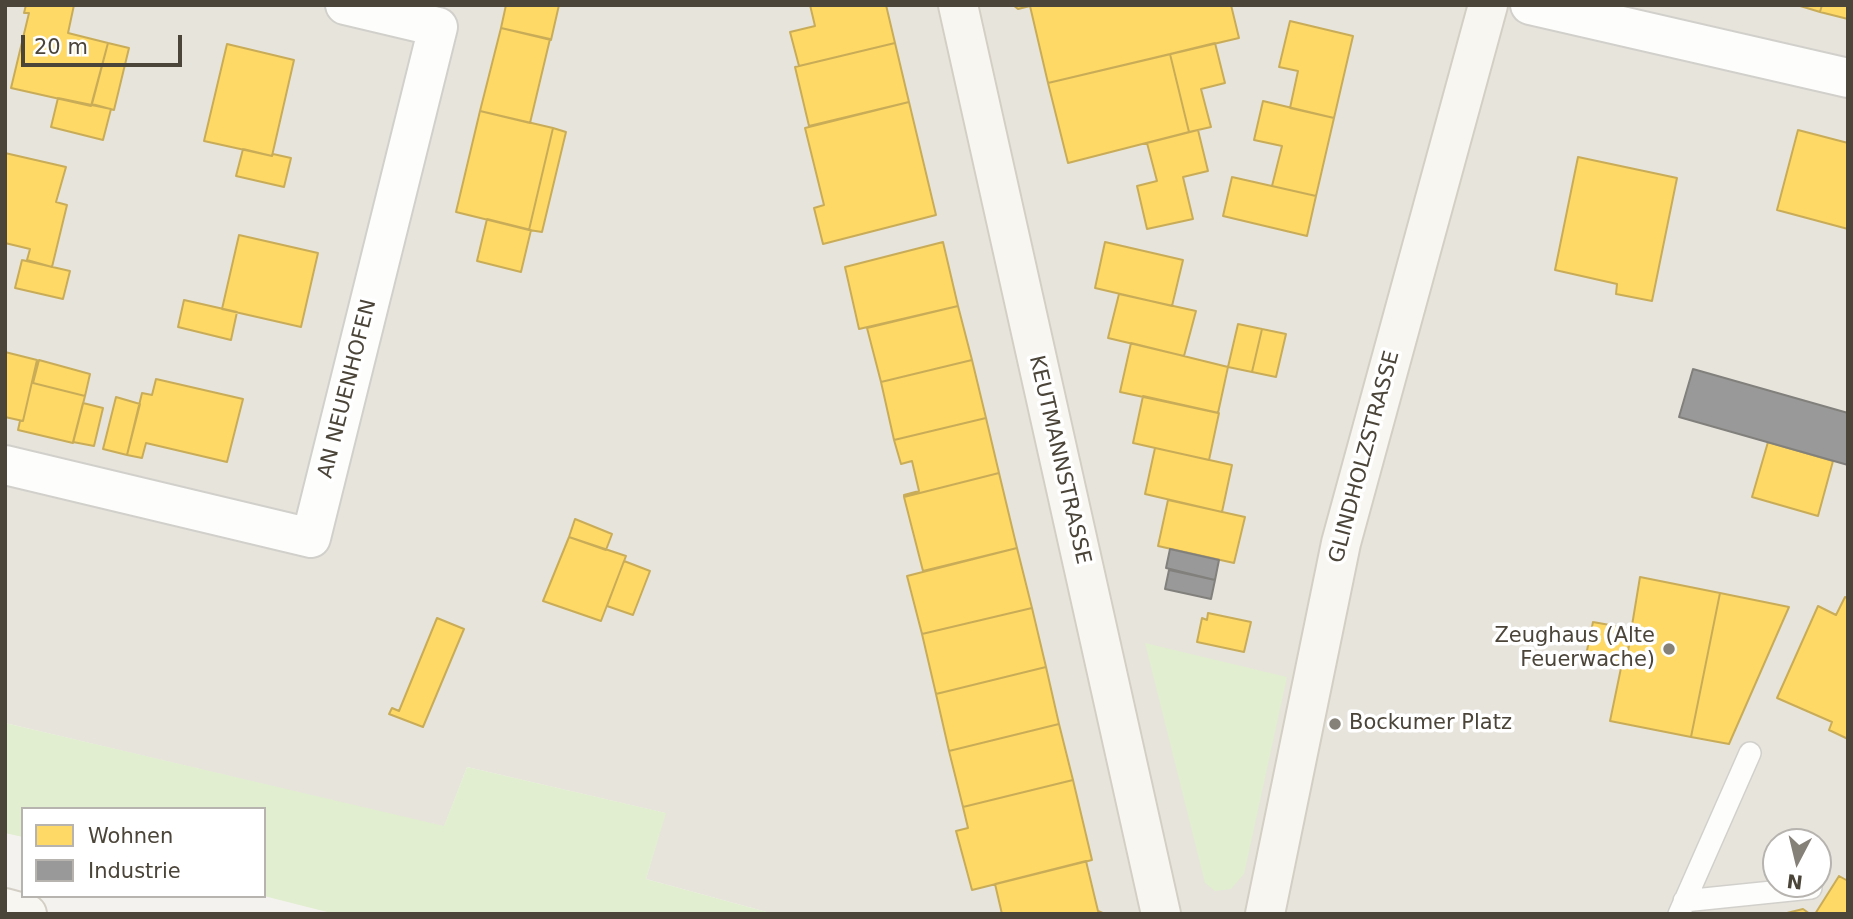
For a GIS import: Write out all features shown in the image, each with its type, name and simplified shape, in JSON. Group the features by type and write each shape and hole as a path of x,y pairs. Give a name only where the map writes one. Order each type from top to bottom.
{"street":[{"name":"AN NEUENHOFEN","path":"5,465 311,538 438,27 345,5"},
{"name":"KEUTMANNSTRASSE","path":"958,5 1161,914"},
{"name":"GLINDHOLZSTRASSE","path":"1265,914 1341,543 1488,5"},
{"path":"1530,5 1848,78"},
{"path":"5,908 27,914"}],"lane":[{"path":"1682,907 1750,753"},
{"path":"1682,907 1762,895"}],"shaded area":[{"path":"5,5 1848,5 1848,914 774,914 646,879 665,813 467,767 444,827 5,723"}],"green space":[{"path":"1145,643 1287,677 1244,874 1231,889 1215,891 1205,883"},
{"path":"5,723 444,826 467,767 666,813 646,879 774,914 335,914 266,897 266,807 21,807 21,837 5,833"}],"building: Wohnen":[{"path":"26,5 74,5 68,33 108,43 91,106 11,88 29,13 24,13"},
{"path":"506,5 559,5 551,40 501,28"},
{"path":"810,5 886,5 895,43 799,66 790,32 815,26"},
{"path":"1013,5 1231,5 1239,38 1048,83 1030,6 1018,9"},
{"path":"1797,5 1822,5 1820,12"},
{"path":"1822,5 1848,5 1848,19 1820,12"},
{"path":"1290,21 1353,36 1334,118 1290,108 1298,71 1279,67"},
{"path":"501,28 550,39 530,123 480,111"},
{"path":"108,43 129,48 114,110 92,104"},
{"path":"895,43 909,102 809,126 795,67"},
{"path":"1215,43 1225,83 1201,89 1211,127 1189,132 1170,54"},
{"path":"227,44 294,60 272,156 204,141"},
{"path":"1170,54 1189,132 1068,163 1048,83"},
{"path":"58,98 111,109 103,140 51,127"},
{"path":"1263,101 1334,118 1316,196 1272,186 1282,146 1254,140"},
{"path":"909,102 936,215 823,244 814,208 824,205 805,128"},
{"path":"480,111 553,128 529,230 456,212"},
{"path":"553,128 566,132 542,232 529,230"},
{"path":"1198,130 1208,171 1183,177 1193,219 1147,229 1137,186 1157,181 1147,143"},
{"path":"1798,130 1848,143 1848,229 1777,210"},
{"path":"243,149 291,158 284,187 236,176"},
{"path":"5,153 66,167 56,202 67,205 52,267 27,260 30,249 5,243"},
{"path":"1578,157 1677,178 1652,301 1616,294 1617,284 1555,270"},
{"path":"1232,177 1316,196 1307,236 1223,216"},
{"path":"487,219 531,230 521,272 477,261"},
{"path":"239,235 318,253 301,327 222,309"},
{"path":"943,242 958,306 859,329 845,267"},
{"path":"1105,242 1183,260 1172,306 1095,288"},
{"path":"22,260 70,271 63,299 15,288"},
{"path":"1119,294 1196,311 1184,356 1108,338"},
{"path":"184,300 237,312 231,340 178,327"},
{"path":"958,306 972,360 881,382 867,328"},
{"path":"1238,324 1262,329 1252,372 1228,367"},
{"path":"1262,329 1286,334 1276,377 1252,372"},
{"path":"1131,343 1228,367 1218,413 1120,392"},
{"path":"5,352 37,360 23,421 5,417"},
{"path":"37,360 33,383 85,396 73,443 18,430 20,421 23,421"},
{"path":"39,360 90,374 85,396 33,383"},
{"path":"972,360 986,418 894,440 881,382"},
{"path":"156,379 243,399 227,462 146,443 142,458 127,455 142,393 152,395"},
{"path":"1143,396 1219,413 1209,460 1133,443"},
{"path":"116,397 140,404 127,455 103,449"},
{"path":"83,403 103,408 94,446 73,442"},
{"path":"986,418 999,473 904,497 919,491 912,461 901,464 894,440"},
{"path":"1768,442 1833,461 1818,516 1752,497"},
{"path":"1155,448 1232,465 1222,512 1145,494"},
{"path":"999,473 1017,548 923,571 904,497"},
{"path":"1168,500 1245,517 1234,563 1158,546"},
{"path":"575,519 612,534 606,550 569,537"},
{"path":"569,537 626,556 601,621 543,601"},
{"path":"1017,548 1032,608 922,634 907,576"},
{"path":"624,561 650,571 633,615 607,606"},
{"name":"Zeughaus (Alte Feuerwache)","path":"1640,577 1720,593 1691,737 1610,721 1621,668 1625,668"},
{"path":"1720,593 1789,607 1729,744 1691,737"},
{"path":"1845,597 1848,598 1848,739 1829,730 1832,722 1777,698 1818,606 1836,615"},
{"path":"1032,608 1046,667 936,694 922,634"},
{"path":"1208,613 1251,622 1244,652 1197,642 1202,618 1207,620"},
{"path":"437,618 464,629 423,727 389,714 392,708 399,711"},
{"path":"1593,622 1632,629 1625,668 1585,660"},
{"path":"1046,667 1059,724 949,751 936,694"},
{"path":"1059,724 1073,780 963,807 949,751"},
{"path":"1073,780 1092,860 972,890 956,831 968,828 963,807"},
{"path":"1086,861 1098,911 1105,914 1002,914 995,884"},
{"path":"1839,876 1848,881 1848,914 1815,914 1825,898 1832,898 1832,887"},
{"path":"1803,909 1810,914 1783,914"}],"building: Industrie":[{"path":"1693,369 1848,413 1848,465 1679,417"},
{"path":"1170,549 1219,560 1215,580 1166,568"},
{"path":"1169,570 1215,580 1211,599 1165,589"}],"place":[{"name":"Zeughaus (Alte Feuerwache)","path":"1669,649"},
{"name":"Bockumer Platz","path":"1335,724"}]}
